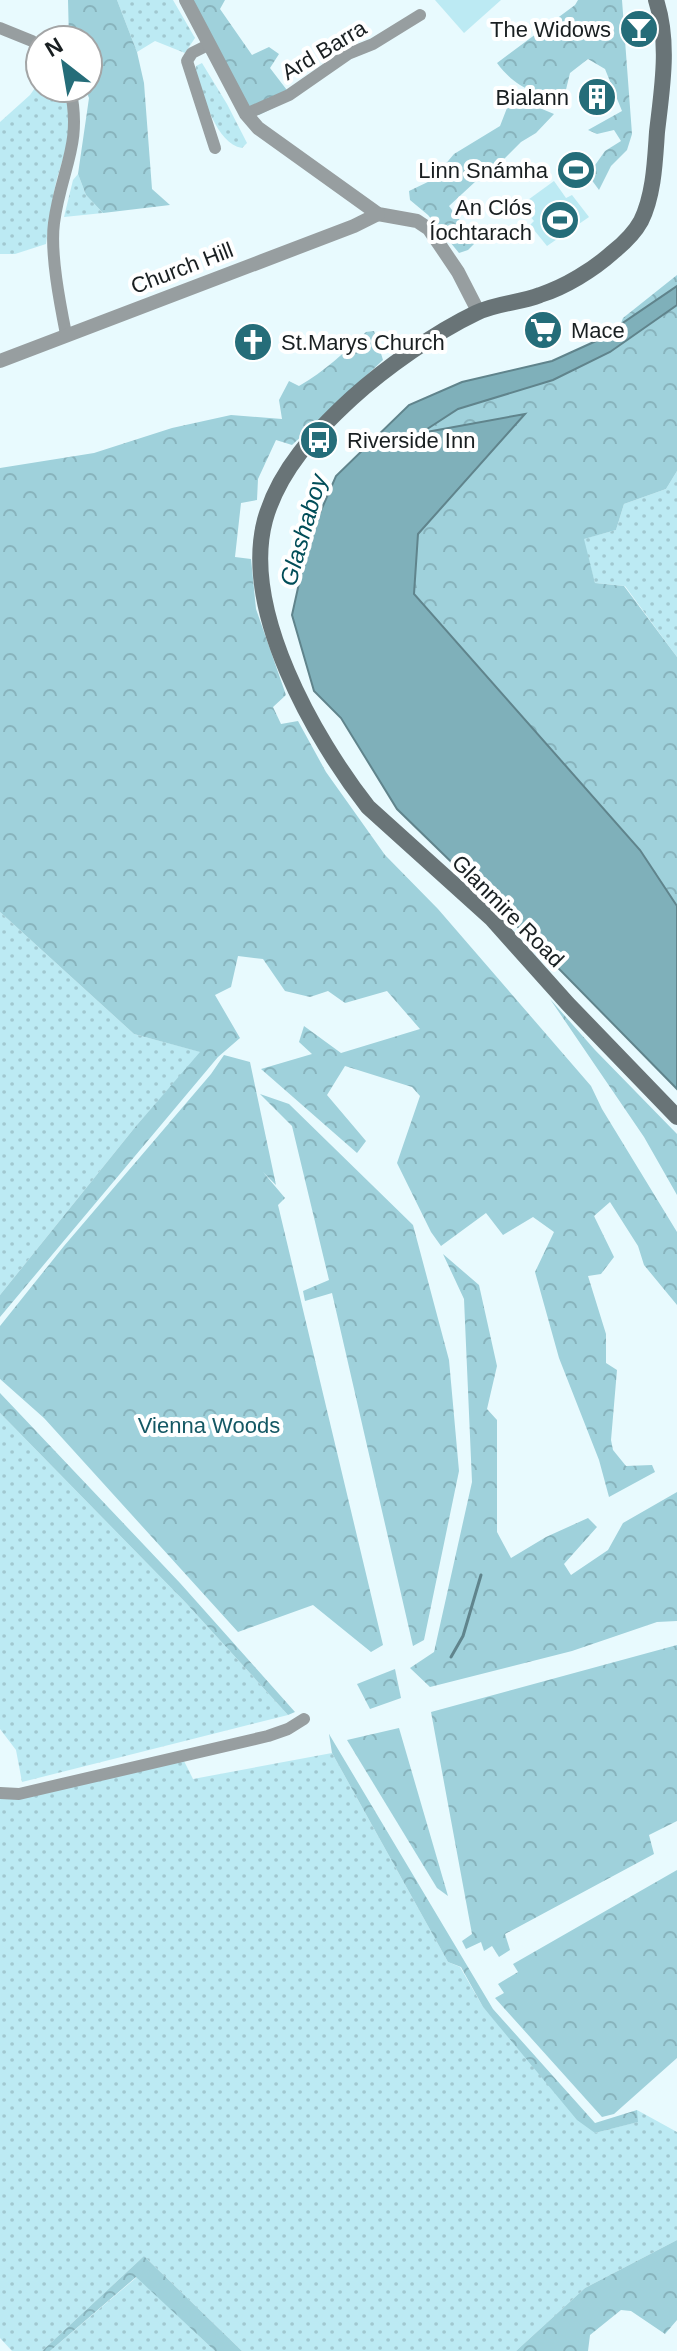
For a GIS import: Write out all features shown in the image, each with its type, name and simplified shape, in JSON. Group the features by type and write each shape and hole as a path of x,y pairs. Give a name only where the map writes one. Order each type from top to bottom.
{"main road":[{"name":"Glanmire Road","path":"656,0 663,32 663,91 653,178 642,219 613,253 575,278 541,295 478,311 373,379 335,413 298,453 277,490 261,539 260,569 264,602 285,666 315,730 368,807 491,918 568,1004 677,1117"}],"street":[{"path":"186,0 246,114 272,140 378,214 417,221 429,229 458,272 478,311"},
{"name":"Ard Barra","path":"246,114 289,95 348,54 373,44 420,15"},
{"path":"0,28 24,38"},
{"path":"208,45 192,53 187,61 215,148"},
{"path":"66,334 53,228 74,141 76,123 73,104"},
{"name":"Church Hill","path":"0,361 354,226 378,214"},
{"path":"0,1793 19,1794 268,1736 304,1719"}],"shaded area":[{"path":"117,0 173,0 195,38 185,53 155,41 137,52"},
{"path":"435,0 501,0 464,33"},
{"path":"202,63 247,143 242,148 225,138 212,118 195,74 196,66"},
{"path":"24,100 24,104 68,104 70,112 68,137 55,187 46,244 15,254 0,254 0,122"},
{"path":"78,174 86,195 103,213 64,217 73,180"},
{"name":"An Clós Íochtarach","path":"554,181 566,198 572,195 589,217 547,246 530,225 534,221 521,205"},
{"path":"677,286 677,305 610,352 553,380 458,409 421,433 525,414 418,534 414,594 640,850 677,906 677,1089 397,809 341,718 314,691 292,615 309,538 336,476 409,405 462,382 552,361 596,341"},
{"path":"677,471 677,657 625,586 595,583 583,539 616,530 624,504 666,489"},
{"path":"0,912 134,1034 201,1052 136,1126 0,1295"},
{"path":"0,1413 186,1603 288,1715 22,1782 16,1750 0,1729"},
{"path":"332,1753 448,1962 460,1967 483,2007 595,2133 637,2122 637,2110 677,2132 677,2240 585,2288 516,2351 242,2351 144,2256 42,2351 12,2351 0,2338 0,1793 183,1759 193,1779"},
{"path":"137,2277 215,2351 50,2351"}],"green space":[{"path":"68,0 117,0 137,52 144,83 152,189 170,205 103,213 86,195 78,174 88,104 104,104 104,24 69,24"},
{"path":"191,0 225,0 220,9 252,55 269,47 279,54 270,68 293,98 259,115 245,102"},
{"path":"578,0 622,0 632,134 627,150 611,166 599,190 588,175 605,151 621,141 614,130 597,134 588,130 622,111 605,69 588,59 570,73 564,98 526,88 497,63"},
{"path":"518,99 554,114 536,133 521,142 494,172 476,181 449,206 476,242 459,253 428,215 410,200 409,191 432,180 454,154 500,126 507,108"},
{"path":"677,275 677,471 666,489 624,504 616,530 584,539 595,583 624,586 677,657 677,906 639,850 414,595 418,534 524,415 418,435 458,409 553,380 610,352 623,318"},
{"path":"374,331 383,360 292,445 276,440 258,479 257,500 241,503 235,557 251,559 256,609 286,695 273,707 281,724 298,721 326,772 385,855 438,909 591,1086 677,1232 677,1305 644,1265 638,1246 610,1202 594,1216 614,1257 601,1274 588,1276 606,1334 606,1363 617,1370 611,1440 613,1450 626,1466 652,1465 655,1472 609,1497 599,1460 559,1358 535,1272 554,1232 533,1217 503,1235 486,1213 441,1246 397,1163 420,1096 412,1087 345,1066 327,1095 366,1141 357,1153 261,1069 312,1054 299,1042 304,1026 341,1053 420,1029 387,991 345,1003 328,991 310,997 285,991 263,959 238,956 231,987 215,995 240,1038 218,1057 0,1317 0,1295 200,1052 134,1034 0,912 0,468 94,453 172,428 231,415 282,419 279,400 289,381 299,386 326,368 366,332"},
{"path":"550,999 677,1134 677,1195 644,1137"},
{"name":"Vienna Woods","path":"224,1055 250,1062 276,1185 263,1172 285,1198 278,1205 383,1645 371,1652 313,1605 238,1632 44,1418 0,1379 0,1326"},
{"path":"260,1094 289,1104 413,1225 449,1360 459,1471 424,1640 413,1646 332,1293 305,1301 303,1291 329,1280 292,1126"},
{"path":"443,1254 479,1285 497,1366 487,1409 497,1420 497,1532 511,1558 546,1537 588,1518 597,1527 564,1564 571,1575 608,1550 623,1523 677,1492 677,1621 657,1622 572,1651 430,1687 410,1668 434,1652 472,1482 464,1299"},
{"path":"0,1393 180,1583 295,1712 288,1715 186,1603 0,1413"},
{"path":"677,1645 677,1821 649,1835 654,1854 505,1934 510,1950 499,1957 492,1946 484,1951 481,1942 466,1949 462,1941 472,1934 431,1712"},
{"path":"395,1669 401,1698 370,1709 357,1684"},
{"path":"399,1728 448,1896 437,1888 347,1740"},
{"path":"329,1734 493,2009 595,2123 637,2110 638,2122 595,2133 577,2120 483,2007 461,1967 448,1962 332,1753"},
{"path":"677,1870 677,2058 614,2114 602,2117 495,1998 504,1993 498,1984 518,1972 513,1964"},
{"path":"677,2240 677,2320 665,2334 631,2311 621,2310 590,2335 588,2351 516,2351 585,2288"},
{"path":"144,2256 242,2351 215,2351 136,2277 50,2351 42,2351"}],"waterway":[{"path":"451,1657 463,1636 481,1575"}],"place":[{"name":"The Widows","path":"639,29"},
{"name":"Bialann","path":"597,97"},
{"name":"Linn Snámha","path":"576,170"},
{"name":"An Clós Íochtarach","path":"560,220"},
{"name":"Mace","path":"543,330"},
{"name":"St.Marys Church","path":"253,342"},
{"name":"Riverside Inn","path":"319,440"}],"water label":[{"name":"Glashaboy","path":"303,530"}]}
